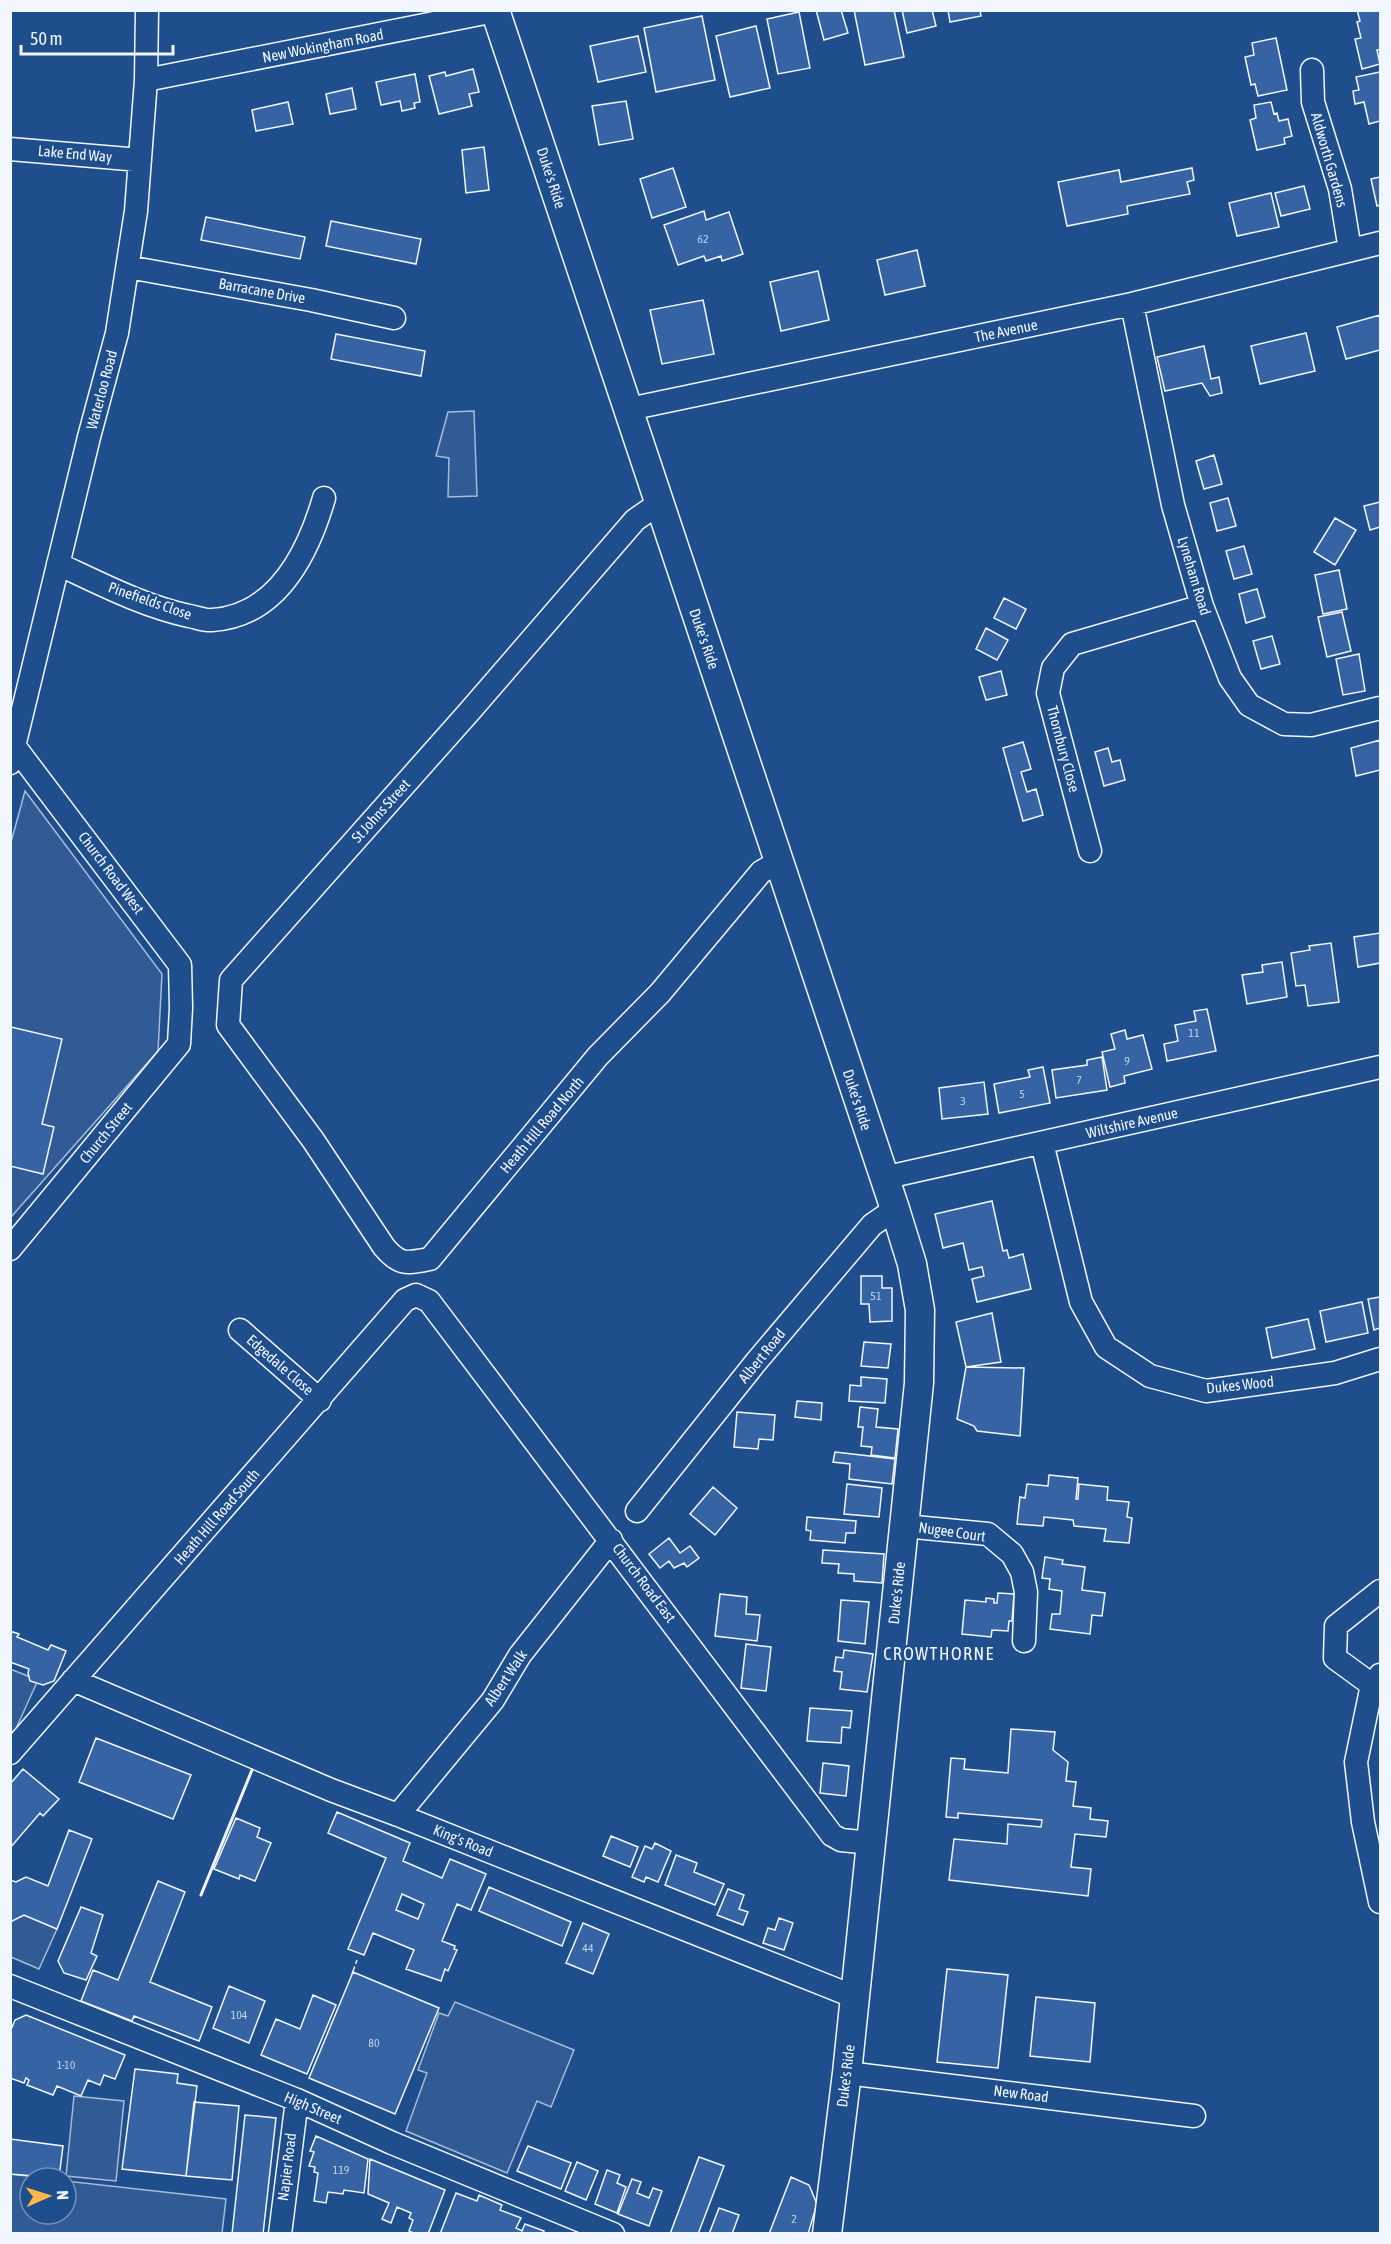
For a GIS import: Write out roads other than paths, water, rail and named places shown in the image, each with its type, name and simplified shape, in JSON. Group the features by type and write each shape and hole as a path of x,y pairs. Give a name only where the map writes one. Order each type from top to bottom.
{"main road":[{"name":"Duke's Ride","path":"497,11 658,504 895,1209 917,1287 921,1340 919,1383 847,2073 827,2234"}],"street":[{"name":"Waterloo Road","path":"13,755 58,564 117,333 136,212 146,80 147,10"},
{"name":"New Wokingham Road","path":"146,80 497,11"},
{"name":"Aldworth Gardens","path":"1312,70 1313,102 1340,189 1350,250"},
{"name":"Lake End Way","path":"10,148 140,160"},
{"name":"The Avenue","path":"628,409 1132,304 1380,243"},
{"name":"Barracane Drive","path":"128,267 311,300 394,318"},
{"name":"Lyneham Road","path":"1132,304 1173,505 1202,606 1230,678 1249,705 1284,724 1311,725 1380,708"},
{"name":"Pinefields Close","path":"58,564 122,595 173,612 211,620 246,612 275,591 301,559 324,498"},
{"name":"St Johns Street","path":"313,1140 228,1025 231,980 469,712 635,520 658,504"},
{"name":"Thornbury Close","path":"1090,851 1048,693 1053,668 1072,644 1202,606"},
{"name":"Church Road West","path":"13,755 180,965 181,1008"},
{"name":"Heath Hill Road North","path":"313,1140 384,1247 395,1259 411,1262 430,1259 598,1056 660,993 760,872 778,862"},
{"name":"Church Street","path":"10,1249 179,1044 181,1008"},
{"name":"Wiltshire Avenue","path":"883,1178 1380,1067"},
{"name":"Dukes Wood","path":"1042,1143 1081,1302 1106,1347 1150,1376 1206,1391 1335,1373 1380,1359"},
{"name":"Albert Road","path":"638,1511 756,1362 872,1225 895,1209"},
{"name":"Heath Hill Road South","path":"12,1748 320,1400 405,1300 416,1295 429,1301"},
{"name":"Church Road East","path":"429,1301 831,1835 841,1840 871,1843"},
{"name":"Edgedale Close","path":"240,1330 320,1400"},
{"name":"Nugee Court","path":"904,1526 988,1534 1012,1554 1022,1572 1026,1592 1024,1641"},
{"name":"Albert Walk","path":"398,1815 493,1700 520,1655 611,1540"},
{"path":"1380,1591 1336,1626 1335,1658 1376,1680 1356,1762 1364,1822 1380,1902"},
{"name":"King's Road","path":"73,1680 331,1790 855,1997"},
{"name":"High Street","path":"10,1986 297,2100 392,2143 613,2234"},
{"name":"New Road","path":"847,2073 1194,2116"},
{"name":"Napier Road","path":"280,2234 297,2100"}],"district":[{"name":"CROWTHORNE","path":"939,1654"}]}
